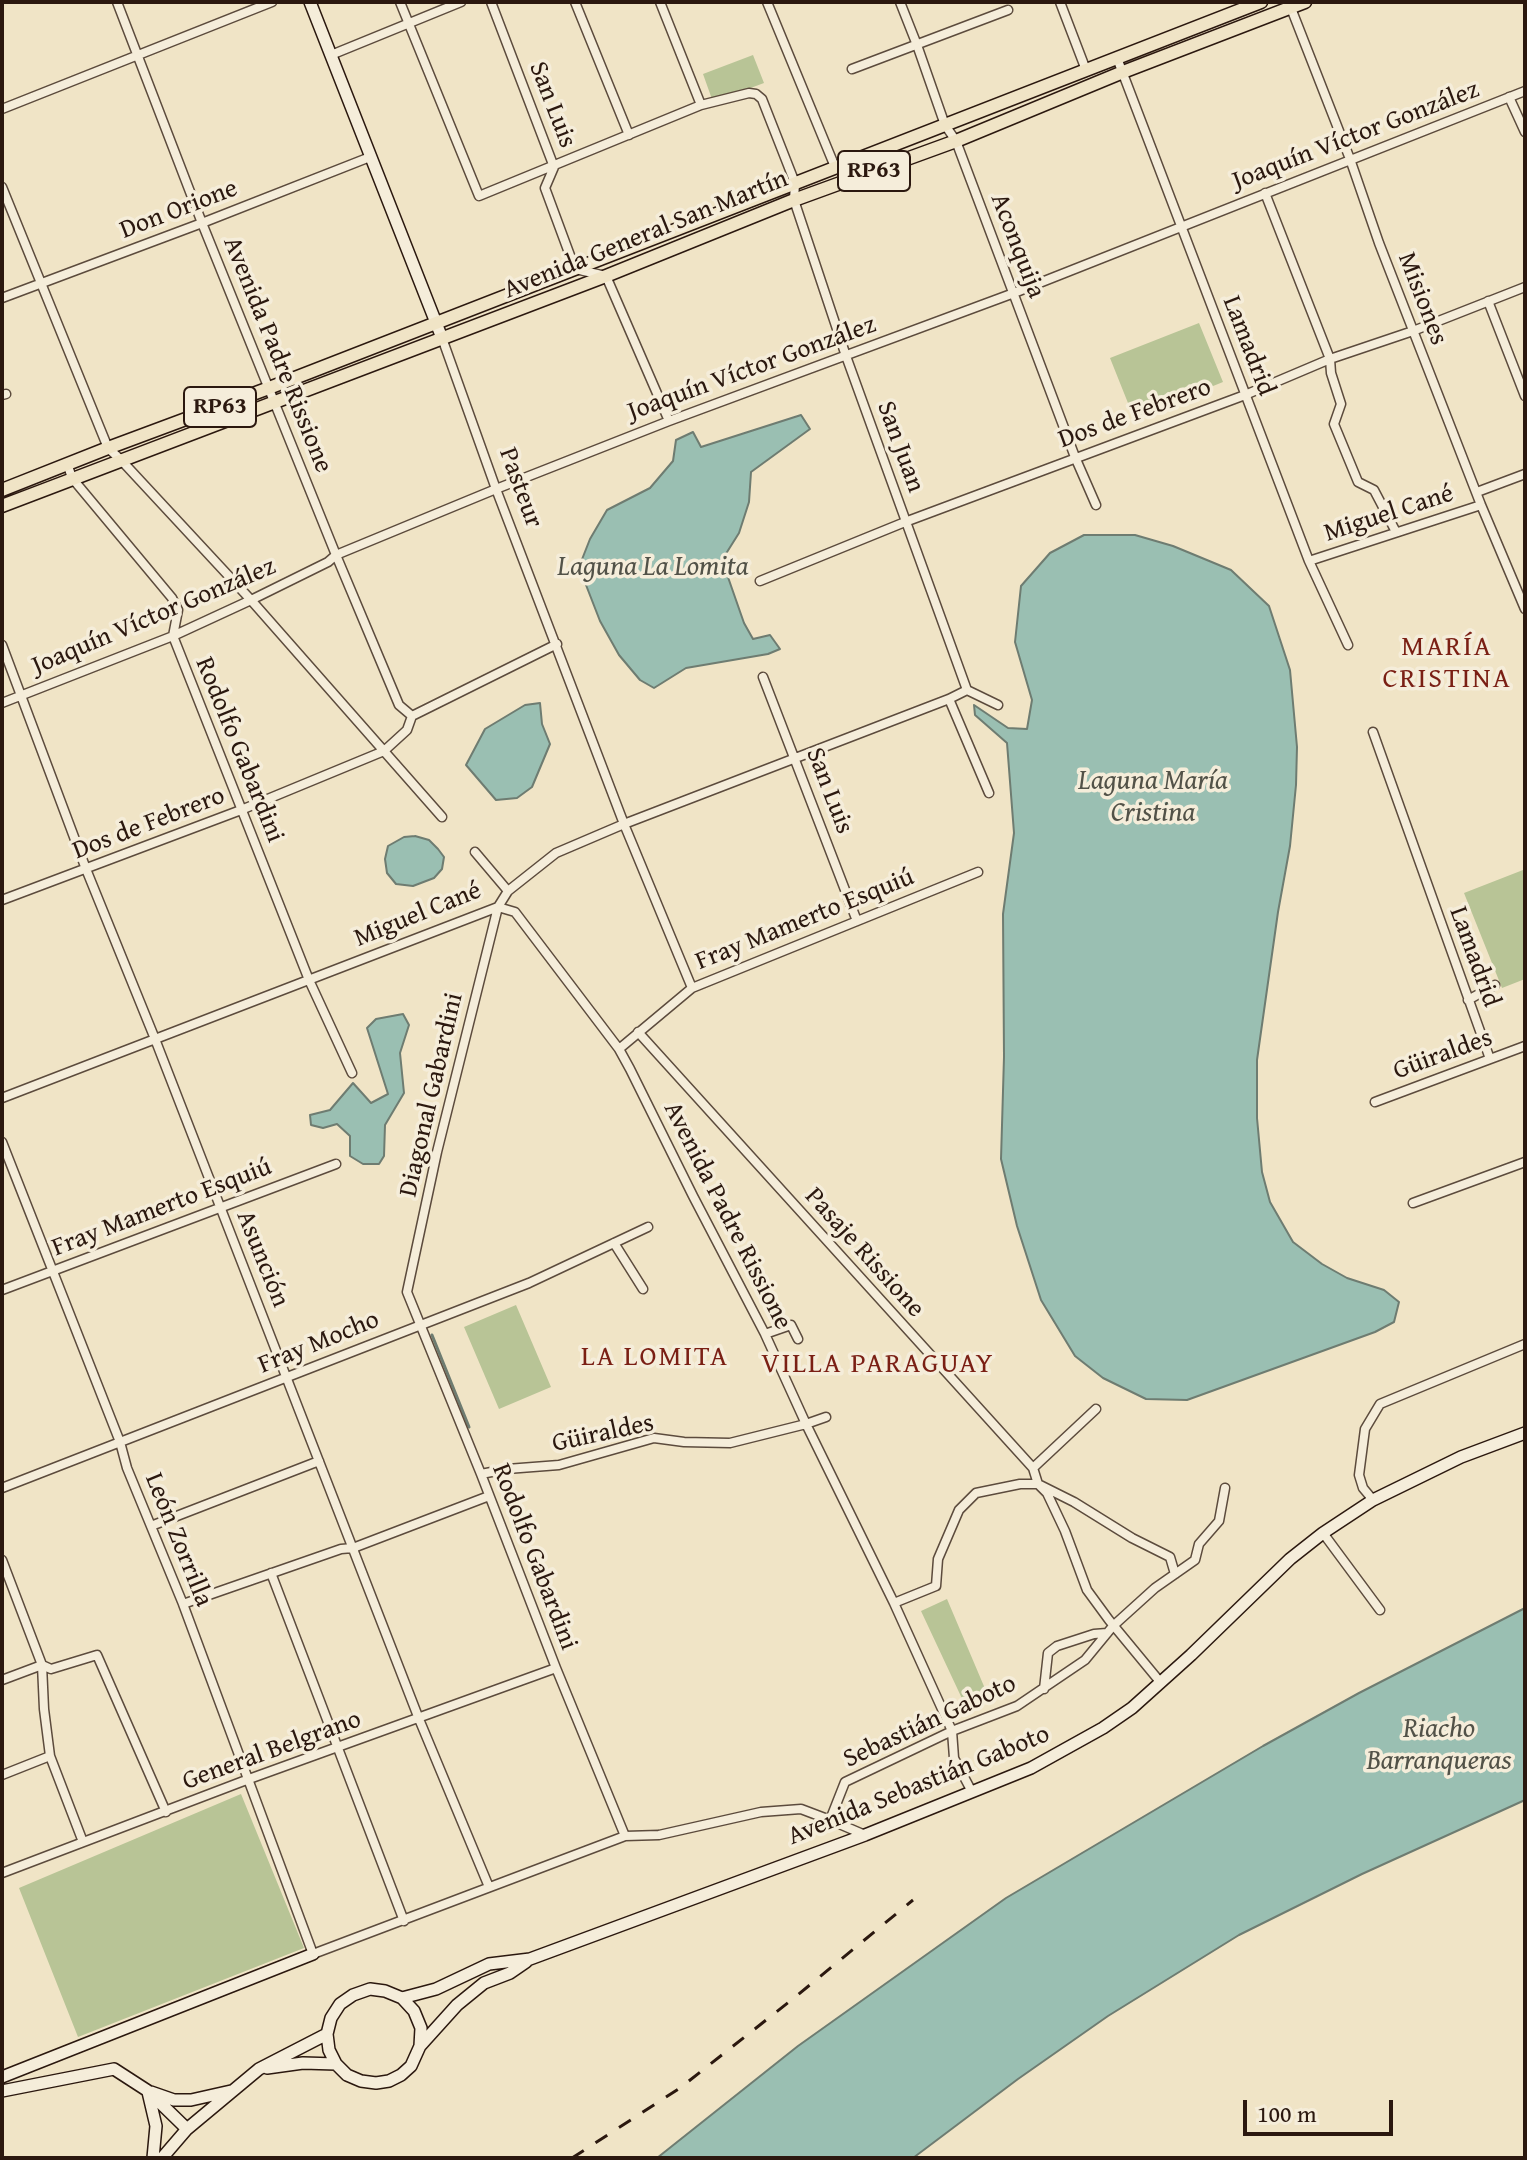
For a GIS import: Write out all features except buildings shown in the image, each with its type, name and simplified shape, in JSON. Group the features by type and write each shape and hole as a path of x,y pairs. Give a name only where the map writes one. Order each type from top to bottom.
{"main road":[{"name":"Pasteur","path":"310,2 442,338"},
{"name":"Avenida General San Martín","path":"2,490 1261,2"},
{"name":"Avenida General San Martín","path":"2,506 606,276 794,200 956,141 1289,5 1305,2"},
{"name":"Avenida Sebastián Gaboto","path":"327,2034 335,2011 353,1995 370,1989 402,1998 436,1989 489,1964 530,1959 865,1835 1031,1768 1132,1708 1290,1559 1323,1533 1373,1500 1461,1457 1525,1433"},
{"path":"2,2077 313,1954"},
{"name":"Avenida Sebastián Gaboto","path":"259,2069 303,2063 336,2064 347,2075 361,2081 389,2081 411,2066 420,2046 457,2005 484,1983 510,1973 530,1959"},
{"path":"402,1998 414,2011 421,2028 420,2046"},
{"path":"162,2158 187,2129 259,2069 327,2034 329,2050 336,2064"},
{"path":"2,2091 114,2069 148,2091 187,2129"},
{"path":"148,2091 174,2100 191,2100 232,2091"},
{"path":"148,2091 156,2126 153,2158"}],"street":[{"name":"Avenida Padre Rissione","path":"117,2 336,555 399,705 412,716"},
{"path":"2,109 272,2"},
{"path":"400,2 479,196 701,105 749,93 762,99 795,183"},
{"path":"331,55 461,2"},
{"name":"San Luis","path":"491,2 554,167 545,188 575,269"},
{"path":"575,2 629,135"},
{"path":"660,2 701,105"},
{"path":"767,2 835,167 861,175"},
{"name":"Aconquija","path":"900,2 945,125 956,141 1096,505"},
{"path":"1060,2 1086,70"},
{"name":"Misiones","path":"1289,5 1413,331 1525,609"},
{"path":"852,69 1008,10"},
{"name":"Lamadrid","path":"1117,58 1309,561 1348,645"},
{"name":"Joaquín Víctor González","path":"2,703 173,636 328,562 336,555 496,489 1014,293 1525,91"},
{"path":"1509,97 1525,132"},
{"name":"Don Orione","path":"2,298 370,157"},
{"name":"San Juan","path":"795,183 794,200 846,356 967,690"},
{"path":"2,187 108,448 251,600 442,817"},
{"path":"1265,193 1330,359 1341,404 1334,424 1358,482 1374,490 1396,532"},
{"path":"575,269 606,276 669,421"},
{"name":"Dos de Febrero","path":"760,581 905,522 1525,287"},
{"path":"1488,301 1525,396"},
{"name":"Pasteur","path":"442,338 624,824 692,988"},
{"name":"Rodolfo Gabardini","path":"67,463 72,478 172,598 178,610 173,636 309,980 352,1073"},
{"name":"Miguel Cané","path":"1477,492 1525,474"},
{"name":"Miguel Cané","path":"1309,561 1481,505"},
{"name":"Dos de Febrero","path":"3,898 241,810 384,751 407,730 412,716 557,644"},
{"name":"Asunción","path":"2,645 86,869 288,1377 419,1719 489,1887"},
{"name":"San Luis","path":"763,677 857,921"},
{"path":"967,690 998,705"},
{"name":"Miguel Cané","path":"2,1098 498,907 508,891 556,853 967,690"},
{"path":"949,699 989,793"},
{"name":"Lamadrid","path":"1373,732 1490,1059"},
{"path":"475,852 508,891"},
{"name":"Fray Mamerto Esquiú","path":"619,1049 692,988 978,872"},
{"name":"Avenida Padre Rissione","path":"498,907 515,912 619,1049 765,1334 894,1603 952,1731 954,1758 972,1792"},
{"name":"Diagonal Gabardini","path":"407,1292 437,1152 498,907"},
{"path":"1468,1000 1495,985"},
{"name":"Pasaje Rissione","path":"638,1032 1033,1468 1038,1484 1047,1493 1065,1531 1087,1590 1110,1630 1161,1683"},
{"name":"Güiraldes","path":"1375,1102 1525,1046"},
{"name":"León Zorrilla","path":"2,1142 120,1442 127,1468 183,1604 313,1954"},
{"path":"1413,1203 1525,1162"},
{"name":"Fray Mamerto Esquiú","path":"2,1290 336,1164"},
{"name":"Fray Mocho","path":"2,1488 529,1283 648,1227"},
{"path":"614,1243 643,1289"},
{"name":"Rodolfo Gabardini","path":"407,1292 625,1836"},
{"path":"765,1334 791,1325 798,1339"},
{"path":"1373,1500 1363,1488 1359,1475 1365,1429 1380,1404 1525,1344"},
{"path":"1033,1468 1096,1409"},
{"name":"Güiraldes","path":"481,1474 559,1465 654,1438 730,1443 826,1417"},
{"path":"151,1526 319,1461"},
{"path":"894,1603 936,1586 938,1559 959,1510 976,1493 1020,1484 1038,1484 1170,1557 1175,1574"},
{"name":"Sebastián Gaboto","path":"830,1820 845,1782 952,1731 1017,1706 1085,1660 1110,1630 1155,1588 1195,1560 1199,1544 1219,1521 1225,1488"},
{"path":"183,1604 341,1549 353,1548 489,1496"},
{"path":"1323,1533 1380,1610"},
{"path":"2,1560 42,1665 50,1756 83,1842"},
{"path":"271,1573 404,1921"},
{"path":"1044,1689 1048,1653 1057,1646 1110,1630"},
{"path":"2,1680 42,1665 51,1669 97,1655 166,1812"},
{"name":"General Belgrano","path":"2,1873 249,1779 556,1668"},
{"path":"2,1775 50,1756"},
{"path":"313,1954 625,1836 659,1835 761,1812 801,1809 865,1835"}],"green space":[{"path":"753,55 764,83 713,102 703,74"},
{"path":"1199,323 1223,382 1134,418 1110,358"},
{"path":"1523,870 1525,979 1502,988 1464,893"},
{"path":"516,1305 551,1387 499,1409 464,1327"},
{"path":"947,1599 986,1691 965,1705 921,1611"},
{"path":"241,1794 304,1948 78,2037 19,1888"}],"water":[{"name":"Laguna La Lomita","path":"801,415 810,429 751,472 749,502 739,533 722,560 744,623 753,639 770,635 780,649 768,654 686,668 654,688 640,680 619,655 600,621 579,567 590,539 607,510 650,488 673,461 676,440 693,432 701,447"},
{"name":"Laguna María Cristina","path":"1084,535 1135,535 1173,546 1231,570 1269,606 1290,670 1297,747 1290,846 1257,1060 1257,1118 1262,1172 1270,1202 1293,1242 1322,1264 1347,1278 1384,1290 1399,1302 1394,1322 1375,1332 1187,1400 1146,1399 1103,1378 1075,1356 1041,1300 1017,1226 1001,1159 1003,914 1014,833 1007,743 975,715 974,705 1008,728 1027,729 1032,700 1015,642 1021,586 1050,553"},
{"path":"540,703 542,724 550,744 532,787 517,798 496,800 466,765 485,729 525,705"},
{"path":"404,837 429,840 438,849 444,857 442,869 434,878 413,886 396,884 387,873 385,859 388,846"},
{"path":"403,1014 409,1025 400,1053 404,1093 385,1125 384,1156 379,1164 363,1164 350,1156 350,1136 337,1124 323,1128 311,1125 310,1115 330,1110 353,1083 371,1103 388,1094 367,1028 376,1019"},
{"name":"Riacho Barranqueras","path":"1525,1608 1525,1800 1362,1874 1239,1935 1108,2016 913,2158 657,2158 798,2046 1006,1898 1263,1746"}],"waterway":[{"path":"432,1335 469,1427"}],"railway":[{"path":"572,2158 680,2088 913,1900"}],"district":[{"name":"MARÍA CRISTINA","path":"1447,664"},
{"name":"LA LOMITA","path":"655,1358"},
{"name":"VILLA PARAGUAY","path":"878,1365"}]}
